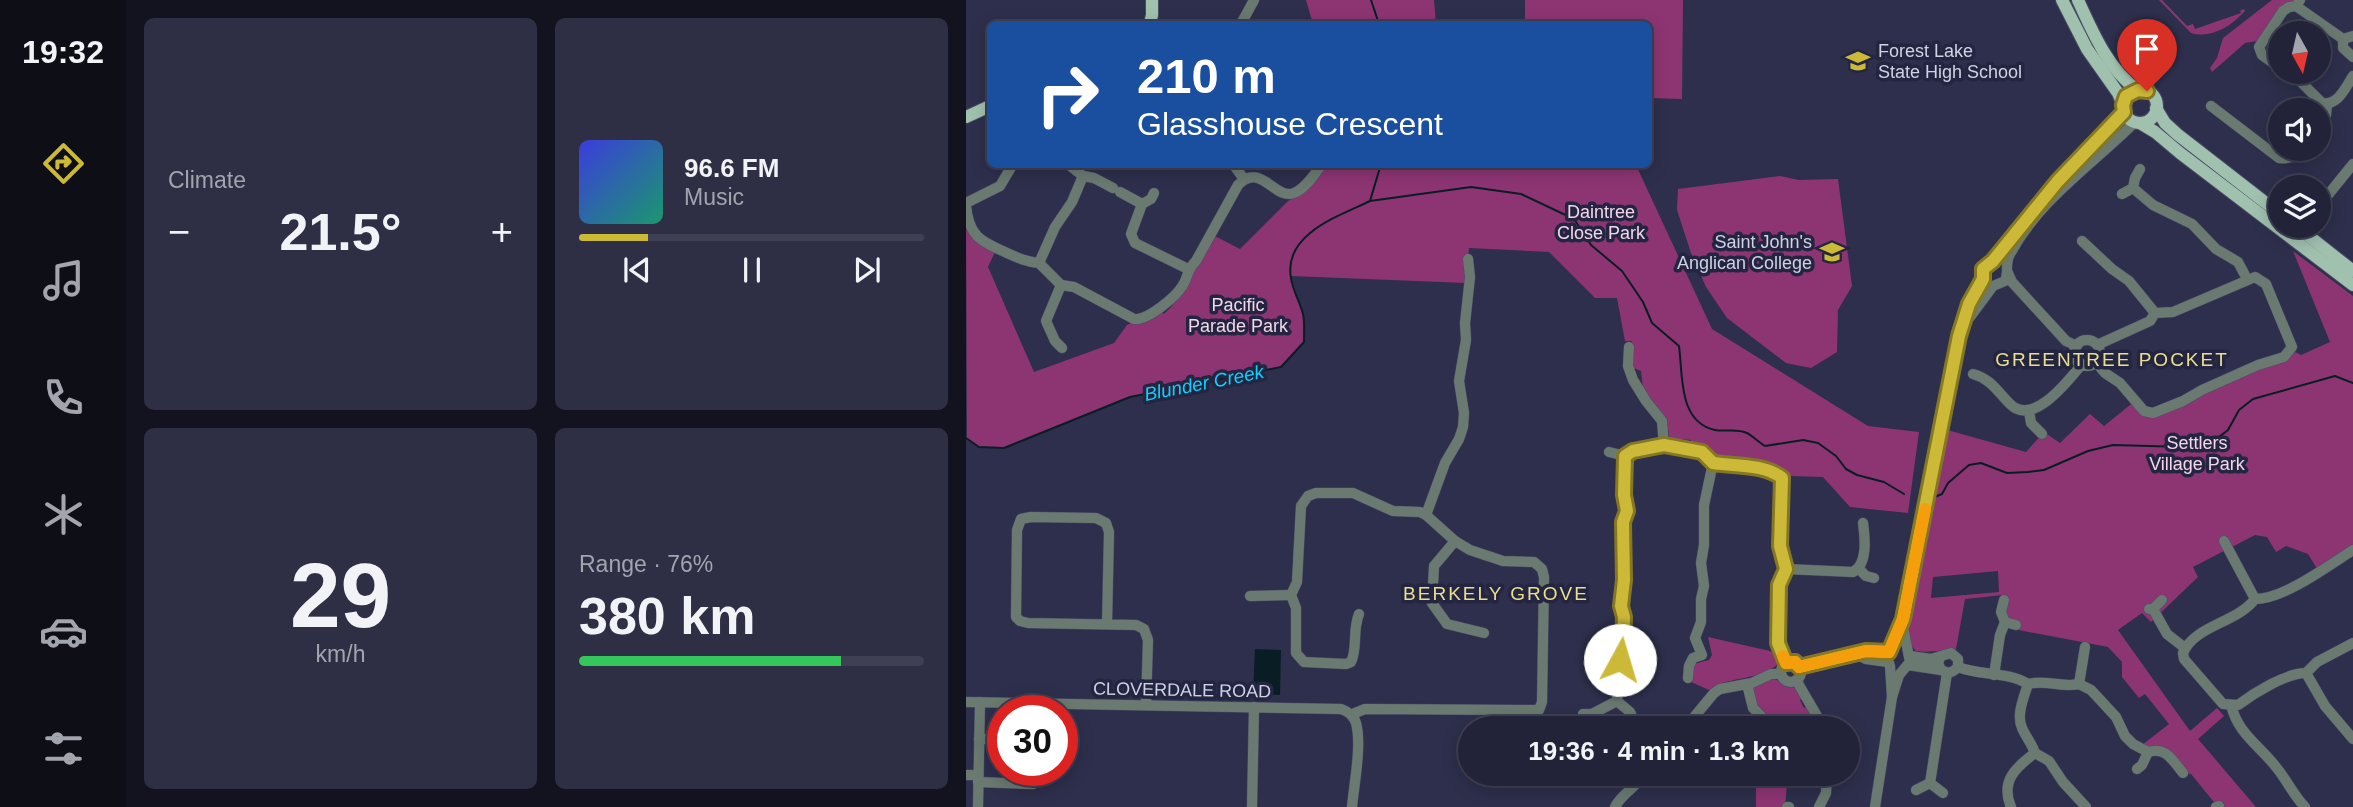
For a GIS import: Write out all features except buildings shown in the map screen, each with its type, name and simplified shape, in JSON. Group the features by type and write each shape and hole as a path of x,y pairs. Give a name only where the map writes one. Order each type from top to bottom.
{"main road":[{"path":"1151,21 1152,0"},
{"path":"2062,0 2087,49 2118,93 2124,109 2137,122 2268,210"},
{"path":"2078,0 2112,62 2138,90 2151,94 2165,123 2268,202"},
{"path":"2124,109 2126,96 2138,90"},
{"path":"966,117 987,107"},
{"path":"2137,122 2153,117 2156,108"},
{"path":"2306,238 2353,285"},
{"path":"2308,238 2353,271"}],"street":[{"path":"1243,21 1254,0"},
{"path":"2276,21 2283,11 2298,3 2348,37 2343,48 2353,57"},
{"path":"2268,34 2259,47 2262,55 2268,59"},
{"path":"2331,103 2336,101 2353,76"},
{"path":"2301,84 2316,98"},
{"path":"2211,106 2268,149"},
{"path":"1892,697 1890,658 1903,619 1959,336 1969,304 1983,279 1983,269 1993,261 2058,181 2124,109"},
{"path":"1959,336 1981,300 2005,281 2008,257 2029,225 2075,176 2137,122"},
{"path":"2331,192 2353,164"},
{"path":"1011,168 1000,186 966,204 972,230 984,243 1027,262 1039,263 1061,285 1074,286 1140,320 1148,317 1179,290 1188,269 1196,261 1238,185 1244,179 1257,177 1290,194 1296,193 1318,168"},
{"path":"1073,168 1083,176 1094,178 1142,204"},
{"path":"1236,168 1244,179"},
{"path":"2133,188 2134,178 2140,169"},
{"path":"1039,263 1083,176"},
{"path":"2122,194 2133,188"},
{"path":"2133,188 2153,205 2192,224 2216,249 2238,262 2247,279"},
{"path":"1154,193 1151,199 1142,204 1131,234 1132,239 1135,243 1188,269"},
{"path":"2082,241 2112,269 2130,281 2155,313"},
{"path":"1426,515 1445,463 1463,427 1464,413 1459,381 1466,340 1470,277 1468,259"},
{"path":"1993,261 2000,262 2012,282 2066,341 2077,346"},
{"path":"2096,362 2105,373 2120,383 2144,411 2153,412 2183,401 2258,365 2284,357 2292,347 2266,285 2255,277 2173,312 2155,313"},
{"path":"1983,279 2030,302"},
{"path":"1061,285 1046,321 1055,341 1062,348"},
{"path":"2097,345 2150,321 2155,313"},
{"path":"2088,340 2097,345 2100,356 2088,366 2082,364 2076,358 2077,346 2088,340"},
{"path":"1629,347 1628,366 1646,401 1662,421 1664,445"},
{"path":"1973,374 1986,378 2011,405 2029,411 2049,399 2082,364"},
{"path":"2029,411 2031,423 2042,434"},
{"path":"1609,452 1625,456 1633,451 1664,445 1702,452 1713,463 1773,472 1782,478 1780,546 1786,569 1779,585 1778,643 1786,663"},
{"path":"1617,701 1623,650 1624,617 1621,593 1624,580 1623,522 1627,511 1624,495 1625,456"},
{"path":"1688,678 1693,658 1702,654 1695,638 1701,622 1704,586 1701,563 1704,505 1713,463"},
{"path":"1352,807 1355,713 1365,709 1539,710 1542,702 1544,577 1542,569 1534,562 1503,561 1485,556 1455,541 1420,512 1393,512 1353,493 1316,493 1308,496 1300,506 1297,582 1291,595 1296,608 1296,653 1304,662 1351,662 1354,654 1354,627 1359,614"},
{"path":"1107,624 1109,532 1106,523 1096,518 1021,519 1017,530 1015,609 1018,618 1028,623 1136,625 1144,629 1147,635 1146,705"},
{"path":"1786,569 1853,572 1861,564 1865,538 1863,523"},
{"path":"1455,541 1434,566 1432,603 1447,624 1484,633"},
{"path":"2224,541 2255,599"},
{"path":"2255,599 2268,599 2313,576 2353,550"},
{"path":"1858,569 1866,576 1874,578"},
{"path":"1250,596 1291,595"},
{"path":"2255,599 2247,609 2211,627 2185,648 2184,659 2223,704 2238,705 2259,689 2296,673 2305,673 2317,662 2353,643"},
{"path":"1994,675 2000,635 2005,622 2001,612 2004,600"},
{"path":"2162,600 2151,609 2167,634 2185,648"},
{"path":"1875,807 1892,697 1907,660 1903,619"},
{"path":"2005,622 2016,625"},
{"path":"1890,658 1899,647 1907,660 1944,671 1954,672 1958,667 1958,659 1951,653 1945,653 1938,663 1944,671 1930,783"},
{"path":"2079,684 2085,647"},
{"path":"1799,667 1866,651 1890,658 1895,669 1907,660 1940,658"},
{"path":"1795,662 1799,667 1800,674 1796,680 1787,681 1781,674 1786,663 1795,662"},
{"path":"1958,667 1971,673 2018,677 2028,684"},
{"path":"2305,673 2325,706 2353,739"},
{"path":"1695,716 1720,689 1747,684 1771,674 1781,674"},
{"path":"1796,680 1817,716"},
{"path":"2028,684 2042,680 2068,687 2079,684 2091,690 2116,717 2125,736 2133,744 2148,752 2156,750 2167,753 2183,773"},
{"path":"1747,684 1753,708 1761,716"},
{"path":"2028,684 2020,724 2035,753 2049,761 2063,782 2086,807"},
{"path":"1583,713 1597,712 1617,701"},
{"path":"1617,701 1632,716"},
{"name":"CLOVERDALE ROAD","path":"966,702 1340,709 1353,717"},
{"path":"978,807 980,702"},
{"path":"2231,705 2235,719 2258,750 2276,766 2291,791 2305,807"},
{"path":"1252,807 1254,707"},
{"path":"979,739 987,739"},
{"path":"2137,769 2148,752"},
{"path":"2011,807 2007,796 2011,775 2035,753"},
{"path":"966,775 987,780"},
{"path":"1916,790 1930,783"},
{"path":"1930,783 1943,793"},
{"path":"1615,807 1616,802 1634,786"},
{"path":"1819,807 1826,786"}],"green space":[{"path":"1306,0 1434,0 1436,21 1312,21"},
{"path":"1525,0 1683,0 1682,99 1652,98 1652,21 1525,21"},
{"path":"2159,0 2187,26 2193,24 2195,29 2241,13 2244,9 2245,11 2234,22 2214,33 2191,33"},
{"path":"2272,0 2297,0 2277,21 2268,21 2268,30 2258,41 2245,43 2212,72 2210,68 2217,58 2223,38"},
{"name":"Daintree Close Park","path":"1323,168 1637,168 1712,329 1868,426 1919,432 1908,513 1850,507 1823,477 1790,476 1783,470 1735,459 1719,459 1711,456 1705,448 1691,444 1691,440 1680,439 1679,444 1670,442 1667,421 1643,388 1641,371 1631,367 1632,341 1625,341 1617,298 1595,298 1549,252 1469,248 1466,283 1291,276 1303,315 1304,342 1281,367 1130,397 1004,448 979,447 967,440 966,221 995,252 988,267 1034,372 1114,343 1127,325 1160,310 1164,314 1173,305 1170,301 1213,235 1240,249 1288,201 1302,193"},
{"path":"1780,176 1799,180 1838,179 1852,286 1838,310 1837,352 1811,368 1786,363 1727,318 1706,287 1677,210 1678,189"},
{"name":"Settlers Village Park","path":"2293,251 2353,296 2353,550 2319,572 2308,554 2286,546 2276,552 2267,537 2255,535 2193,567 2198,577 2151,622 2142,613 2118,630 2190,731 2217,708 2224,716 2198,739 2256,807 2218,807 2191,774 2183,773 2167,753 2142,745 2169,724 2145,694 2139,698 2122,677 2122,662 2108,647 2003,627 2008,597 2003,595 1965,599 1956,649 1916,651 1908,642 1907,633 1940,428 2026,452 2044,432 2060,443 2090,414 2104,426 2135,401 2153,413 2291,350 2301,355 2330,342","holes":["1998,571 1999,592 1931,598 1933,577"]},
{"path":"1708,637 1770,651 1778,656 1780,662 1764,673 1726,682 1709,690 1691,682 1694,664 1709,660 1712,655"},
{"path":"1768,678 1788,684 1805,697 1800,700 1804,708 1809,705 1812,716 1768,716 1756,705 1753,687"},
{"path":"1756,786 1787,786 1785,807 1756,807"}],"water":[{"path":"1255,649 1281,650 1280,695 1253,694"}],"waterway":[{"name":"Blunder Creek","path":"1371,0 1378,21"},
{"name":"Blunder Creek","path":"966,438 979,447 1004,448 1130,397 1281,367 1304,342 1303,314 1291,278 1291,263 1296,250 1304,238 1329,220 1370,201 1380,168"},
{"path":"1370,201 1471,187 1521,194 1574,219 1591,245 1622,271 1643,302 1652,323 1679,346 1682,383 1688,408 1694,418 1715,430 1735,430 1749,434 1765,446 1803,440 1818,443 1836,456 1846,469 1857,475 1884,482 1904,494"},
{"path":"1932,498 1942,494 1948,483 1969,465 1981,463 2007,473 2028,472 2044,470 2088,451 2113,445 2185,447 2204,444 2228,430 2239,410 2253,399 2335,376 2353,383"}],"slow traffic":[{"path":"1783,656 1786,663 1795,662 1799,667 1866,651 1889,652 1903,619 1925,509"}],"place":[{"name":"Forest Lake State High School","path":"1858,61"},
{"name":"Saint John's Anglican College","path":"1832,252"}],"district":[{"name":"GREENTREE POCKET","path":"2112,359"},
{"name":"BERKELY GROVE","path":"1496,593"}],"route":[{"path":"1620,660 1624,617 1621,606 1624,580 1623,522 1627,511 1624,495 1625,456 1633,451 1664,445 1673,449 1694,449 1702,452 1713,463 1773,472 1782,478 1780,553 1786,569 1779,585 1778,643 1786,663 1795,662 1799,667 1866,651 1889,652 1903,619 1959,336 1969,304 1983,279 1983,269 1993,261 2058,181 2084,157 2124,112 2126,96 2138,90 2147,91"}],"park label":[{"name":"Pacific Parade Park","path":"1238,315"}]}
